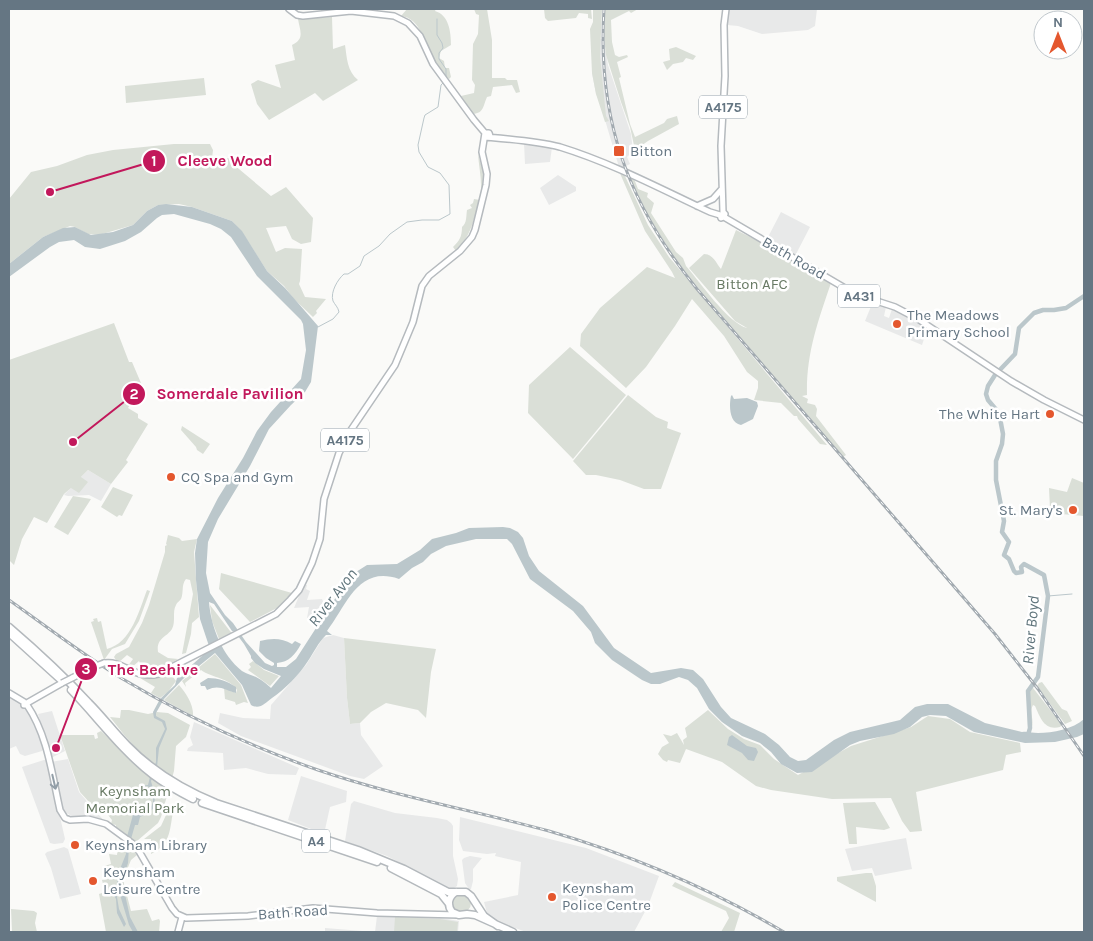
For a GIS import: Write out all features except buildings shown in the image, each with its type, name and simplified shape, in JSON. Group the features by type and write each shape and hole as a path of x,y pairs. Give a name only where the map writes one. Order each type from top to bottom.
{"highway":[{"name":"A4","path":"9,626 62,675 143,764"},
{"name":"A4","path":"9,632 59,678 124,749 177,788 216,808 380,863 441,894 449,904 452,912 459,915 475,916 513,932"},
{"name":"A4","path":"177,788 216,803 358,850 404,869 448,892 466,892 484,916 498,926"},
{"path":"449,904 451,896 456,892"},
{"path":"467,914 472,907 472,899"}],"main road":[{"path":"289,9 297,15 313,16 347,11 401,18 416,30 433,64 487,135"},
{"name":"A4175","path":"722,215 721,146 726,9"},
{"name":"A4175","path":"26,703 93,667 106,663 115,664 137,674 152,675 203,652 276,614 299,590 312,563 318,544 322,530 324,499 342,447 395,365 413,322 422,286 429,276 460,251 472,237 478,222 486,185 487,174 482,148 487,135"},
{"name":"Bath Road","path":"487,135 559,147 628,173 697,206 722,215 855,294 895,307 918,319 1027,390 1084,420"},
{"path":"697,206 713,199 721,189"},
{"path":"9,693 26,703 40,728 62,813 65,818 70,820 91,819 105,824 136,846 172,908 182,917 178,924 178,932"},
{"path":"435,914 446,911 449,904"},
{"name":"Bath Road","path":"182,917 196,919 248,916 313,908 459,915"}],"shaded area":[{"path":"729,9 817,9 815,26 808,30 762,34 738,26 727,25"},
{"path":"592,39 604,39 608,65 631,134 633,151 627,157 630,164 622,168 619,167 596,94 592,73"},
{"path":"524,143 552,147 550,162 525,164"},
{"path":"558,175 576,187 576,191 549,205 540,188"},
{"path":"158,205 192,207 232,221 242,231 267,271 285,288 318,326 311,382 305,392 269,429 250,466 218,519 208,542 206,573 210,593 246,642 265,663 274,665 259,651 260,641 277,639 292,644 295,641 301,644 291,657 277,663 277,667 286,667 296,659 338,594 356,572 367,565 397,564 420,550 432,539 469,528 503,527 518,532 523,538 529,556 539,571 583,606 614,648 651,673 681,668 693,670 703,679 721,707 731,718 765,734 790,757 798,761 806,760 834,740 850,732 900,720 915,707 927,704 948,704 985,723 1022,732 1056,731 1069,728 1084,719 1084,734 1055,742 1025,743 974,732 946,716 930,715 922,717 910,727 894,734 850,745 812,772 797,773 781,764 760,743 742,736 722,722 709,709 697,688 688,680 679,677 660,684 651,684 612,660 595,643 591,632 573,611 530,579 512,544 507,539 476,539 446,546 431,554 399,579 385,576 363,582 348,599 327,631 332,635 326,635 296,676 282,690 262,705 257,707 251,705 242,685 215,653 183,679 164,699 156,713 156,716 165,721 167,729 159,748 157,767 151,781 155,796 154,808 140,817 138,825 135,825 129,846 128,863 122,881 130,917 138,932 133,932 129,925 118,888 116,888 119,909 126,924 124,927 117,913 116,899 112,892 113,888 117,885 118,874 126,854 125,844 134,811 147,810 153,802 148,786 142,787 140,797 138,796 141,786 148,785 156,762 156,748 165,729 162,722 154,718 153,712 160,699 175,685 177,678 210,649 200,619 196,580 195,553 197,539 218,498 257,431 271,412 301,379 306,350 301,320 257,276 231,237 221,229 210,224 174,214 162,215 141,232 125,241 100,249 85,247 74,240 59,242 9,277 9,264 43,237 63,228 75,227 91,235 113,232 133,225 147,211","holes":["209,602 214,604 232,631 235,632 244,644 255,663 281,676 271,688 265,682 242,671 223,649 212,621"]},
{"path":"781,212 810,227 795,256 766,241"},
{"name":"The Meadows Primary School","path":"872,304 886,307 884,316 889,318 892,309 928,327 922,345 865,321"},
{"path":"732,395 734,399 747,398 757,402 758,406 753,419 741,425 734,421 730,409"},
{"path":"88,470 111,484 101,501 89,495 64,495"},
{"path":"304,584 307,585 306,589 310,591 307,600 322,599 326,608 319,616 315,613 310,619 307,618 309,607 294,608"},
{"path":"333,635 344,638 350,724 360,723 361,735 383,766 364,779 350,776 241,736 218,723 220,713 243,718 270,719 271,705 306,665 323,638"},
{"path":"208,678 219,679 229,683 236,687 236,693 219,688 207,690 200,683"},
{"path":"9,695 18,701 33,719 44,748 42,751 25,756 20,754 16,746 9,749"},
{"path":"52,711 65,751 51,758 38,714"},
{"path":"194,722 299,768 296,775 268,774 246,768 224,770 223,753 187,751 193,745 190,737"},
{"path":"732,735 747,746 756,748 758,752 754,761 748,760 742,753 727,745 729,737"},
{"path":"47,759 65,839 63,843 50,843 22,767"},
{"path":"68,759 79,792 105,822 90,816 75,818 63,811 51,762"},
{"path":"301,776 347,791 346,802 330,807 324,834 288,820"},
{"path":"354,801 395,813 437,818 451,823 453,826 453,856 458,879 457,886 448,888 387,856 345,841 351,804"},
{"path":"460,817 586,848 659,876 648,906 634,932 526,932 494,920 487,913 484,902 518,895 521,862 495,856 496,853 487,854 463,851 459,840"},
{"path":"906,838 912,869 875,876 872,868 852,871 845,849"},
{"path":"64,847 68,849 81,894 60,899 45,854"},
{"path":"470,856 482,858 473,869 473,881 471,889 469,889 465,883 462,860"},
{"path":"377,916 441,918 459,921 458,932 375,932"},
{"path":"325,928 375,932 325,932"}],"green space":[{"path":"407,9 436,9 435,11 440,13 446,20 450,30 451,45 441,51 439,58 444,61 445,68 449,68 451,77 449,79 433,60 418,27 408,18 401,16"},
{"path":"474,9 487,9 492,40 492,78 517,80 520,92 516,93 512,85 493,87 491,96 487,97 481,111 473,114 461,96 474,93 475,85 472,80 473,44 478,34 479,15 476,14"},
{"path":"544,9 591,9 592,19 588,18 588,14 579,13 576,18 548,21 545,18"},
{"path":"593,9 602,9 600,56 606,116 609,121 605,122 596,94 592,73 590,29 593,22"},
{"path":"605,9 638,9 631,13 629,11 611,20 612,42 615,55 619,57 627,55 628,57 617,62 630,124 635,137 664,123 667,119 677,116 679,124 635,150 630,127 606,55 604,37"},
{"path":"332,17 333,49 345,45 350,68 358,80 323,101 315,93 269,120 257,104 251,84 258,80 281,88 275,65 295,60 292,45 300,37 298,19"},
{"path":"676,47 696,56 693,60 686,58 683,62 673,64 667,70 663,62 670,60 669,49"},
{"path":"204,78 206,95 126,103 125,86"},
{"path":"174,144 210,144 213,150 212,158 221,161 224,158 231,158 233,164 271,196 286,187 313,218 311,242 301,244 292,239 286,226 266,228 276,252 285,248 302,249 299,284 305,297 326,299 313,317 267,271 242,232 232,221 179,204 158,205 147,211 133,225 99,235 88,234 70,226 43,237 9,264 9,199 31,172 57,166 87,155 113,150"},
{"path":"478,154 484,175 481,204 478,204 468,235 456,251 453,247 461,236 467,210 472,208 470,205 474,199 480,200 481,182"},
{"path":"619,171 623,172 648,225 669,257 827,445 820,444 797,416 794,416 781,403 754,400 758,381 747,372 724,336 692,299 646,367 626,388 580,346 581,334 600,308 647,267 675,278 645,231"},
{"name":"Bitton AFC","path":"628,174 633,176 638,189 648,193 647,197 654,203 651,213 676,252 683,258 686,266 723,310 739,325 747,328 735,321 689,268 704,254 707,254 712,257 721,269 736,230 779,251 831,283 817,324 808,366 807,395 802,396 808,399 807,403 815,405 817,409 816,416 846,455 843,457 680,267 647,214"},
{"path":"114,323 129,362 132,362 144,390 136,394 128,408 138,414 138,418 148,424 126,460 128,462 111,484 88,470 81,477 88,482 79,493 71,488 64,494 47,523 34,517 22,539 14,565 9,560 9,360"},
{"path":"570,347 626,395 573,459 528,413 529,385"},
{"path":"628,395 656,417 668,422 667,428 681,433 661,489 644,489 620,480 586,475 573,461"},
{"path":"182,426 210,444 203,454 197,450 181,430"},
{"path":"1072,478 1084,483 1084,516 1061,514 1061,510 1050,509 1049,488 1067,492"},
{"path":"113,487 133,495 122,516 119,515 117,517 101,507"},
{"path":"73,496 91,499 68,535 54,527"},
{"path":"168,535 179,538 182,541 197,539 194,552 199,617 192,623 186,653 182,654 193,594 190,580 186,579 181,599 175,608 172,629 160,641 158,647 158,652 168,658 178,659 156,672 148,673 146,669 142,668 139,661 131,668 128,666 133,659 127,655 118,663 114,657 129,647 142,623 165,552"},
{"path":"221,573 292,593 277,608 250,622 219,589"},
{"path":"147,590 150,591 139,621 125,644 112,649 104,660 91,622 97,618 98,622 101,621 107,649 115,646 133,625"},
{"path":"210,605 232,633 219,639 212,621"},
{"path":"344,638 436,649 431,672 426,718 418,710 386,703 371,712 360,723 350,724"},
{"path":"215,654 241,685 248,703 244,702 236,705 235,702 225,699 224,688 236,693 237,690 234,686 201,670 185,683 186,687 182,681"},
{"path":"253,661 264,670 279,676 270,686 248,670 251,667 249,664"},
{"path":"166,671 176,681 168,692 160,698 151,693 155,687 140,678"},
{"path":"1042,682 1062,709 1067,711 1072,721 1065,724 1037,686"},
{"path":"179,685 191,703 193,716 164,700"},
{"path":"1033,688 1062,725 1060,727 1055,728 1046,725 1033,705 1032,726 1031,729 1028,729 1027,691"},
{"name":"Keynsham Memorial Park","path":"121,710 148,714 157,712 168,713 190,725 186,737 176,746 174,771 161,817 158,823 137,841 133,841 130,846 137,855 131,860 124,877 131,911 147,909 152,921 159,919 159,932 106,932 99,894 105,892 102,880 107,879 104,866 111,864 109,854 117,855 118,846 121,847 126,834 116,825 111,824 112,820 104,810 99,813 80,792 60,735 94,735 95,739 98,738 97,733 101,731 140,767 146,759 110,717 120,718"},
{"path":"708,710 728,729 744,739 760,745 774,759 798,775 851,746 911,727 928,716 950,719 970,732 1020,743 1021,752 1006,755 1003,770 916,792 922,831 910,832 902,821 891,798 832,799 771,790 756,786 722,762 686,749 680,763 663,760 658,754 662,747 669,743 663,734 671,736 677,733 684,745 683,740 687,737 685,728"},
{"path":"875,802 890,828 884,830 856,827 857,844 849,844 843,803"},
{"path":"171,804 174,805 174,808 167,840 158,850 151,854 151,839 144,839 161,826"},
{"path":"872,873 876,886 876,902 837,881 837,877"},
{"path":"675,882 740,913 734,932 721,932 729,918 726,911 672,886"},
{"path":"461,893 468,896 471,903 468,910 461,913 454,910 451,903 454,896"},
{"path":"11,909 34,911 37,913 35,923 37,932 12,932"},
{"path":"395,917 440,919 458,922 457,932 394,932"}],"waterway":[{"path":"437,19 437,35 443,48 439,53 439,59 446,69 446,78"},
{"path":"318,327 333,319 339,312 332,297 335,286 344,274 348,274 360,266 364,256 407,222 439,220 450,214 449,185 440,173 428,167 419,152 418,145 425,115 438,107 441,85 444,82"},
{"name":"River Boyd","path":"1028,735 1030,728 1028,691 1038,677 1048,596 1044,575 1024,564 1021,567 1022,572 1016,573 1009,559 1004,555 1009,542 1002,532 1004,521 996,480 996,461 1002,444 1003,434 999,413 988,400 986,394 988,386 995,375 1015,354 1019,328 1034,313 1043,310 1066,308 1084,296"},
{"path":"1048,596 1072,594"}],"railway":[{"path":"604,9 603,49 606,87 612,124 635,192 652,225 697,289 995,634 1038,689 1084,756"},
{"path":"9,600 78,650 121,678 168,705 242,740 292,761 347,779 580,840 640,862 699,887 784,932"}],"place":[{"name":"Bitton","path":"619,151"},
{"name":"Cleeve Wood","path":"50,192"},
{"name":"The Meadows Primary School","path":"897,324"},
{"name":"The White Hart","path":"1050,414"},
{"name":"Somerdale Pavilion","path":"73,442"},
{"name":"CQ Spa and Gym","path":"171,477"},
{"name":"St. Mary's","path":"1073,510"},
{"name":"The Beehive","path":"56,748"},
{"name":"Keynsham Library","path":"75,845"},
{"name":"Keynsham Leisure Centre","path":"93,881"},
{"name":"Keynsham Police Centre","path":"552,897"}],"water label":[{"name":"River Avon","path":"332,597"}]}
